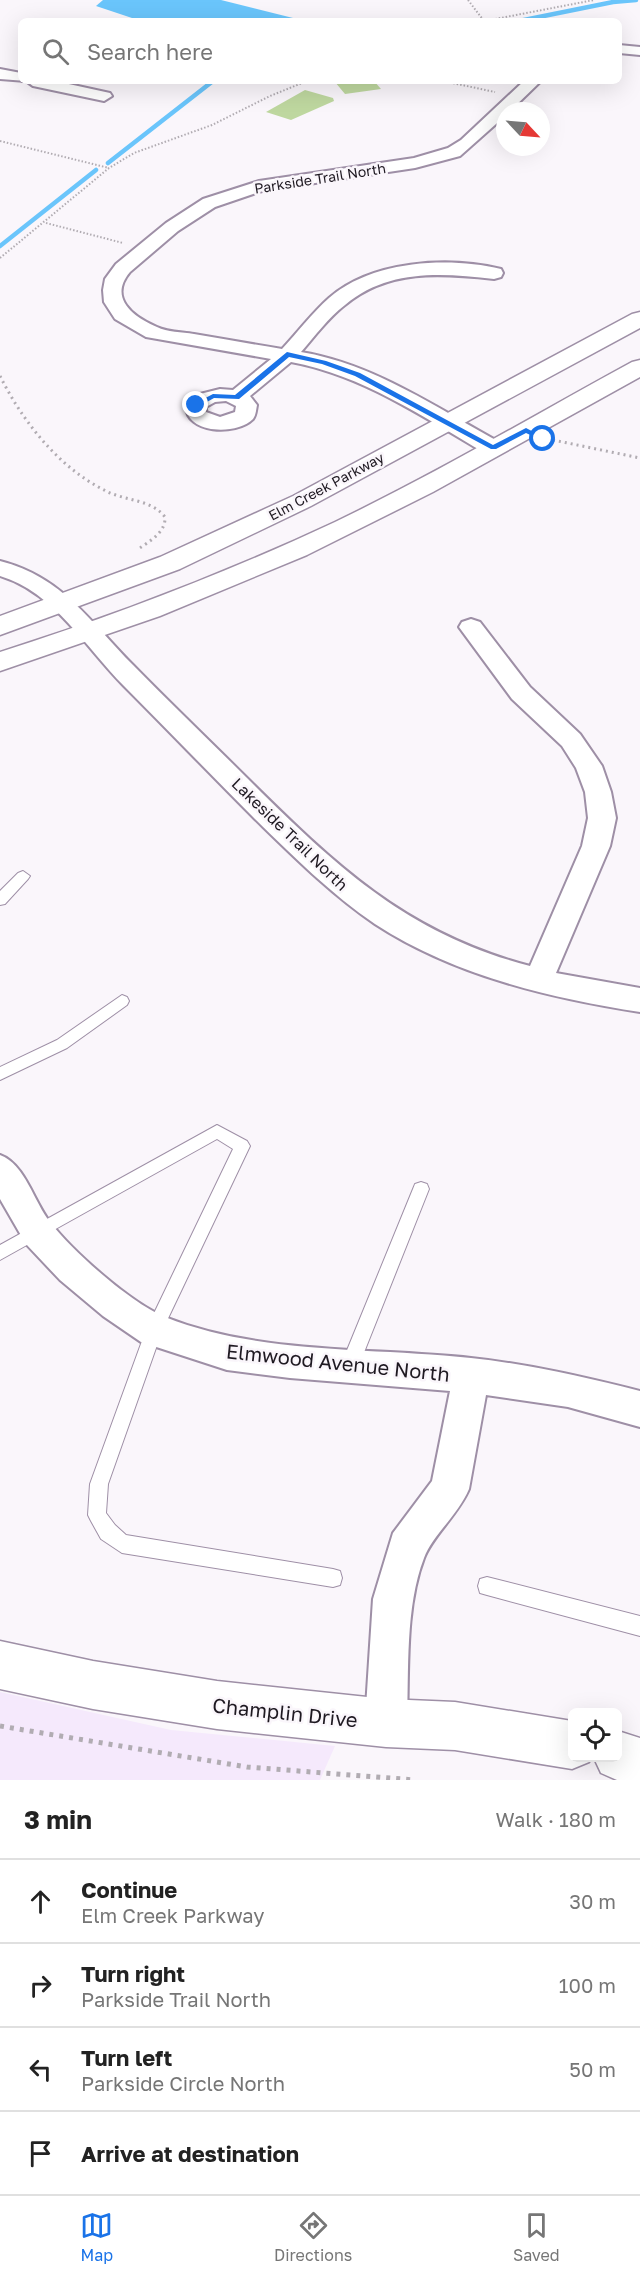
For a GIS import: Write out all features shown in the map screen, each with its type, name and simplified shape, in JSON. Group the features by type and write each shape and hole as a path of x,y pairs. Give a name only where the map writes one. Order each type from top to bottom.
{"street":[{"path":"622,49 640,51"},
{"path":"0,74 18,77"},
{"path":"47,84 104,96"},
{"name":"Parkside Trail North","path":"493,448 358,374 324,362 153,333 122,315 114,302 112,290 114,279 146,249 190,214 233,194 288,181 415,163 454,152 467,143 530,84"},
{"path":"237,397 287,354 337,302 355,288 406,270 456,269 494,273"},
{"name":"Elm Creek Parkway","path":"0,626 170,563 302,501 640,320"},
{"path":"0,662 88,633 280,557 393,503 640,367"},
{"name":"Lakeside Trail North","path":"0,568 26,576 45,588 307,853 356,896 407,929 474,960 538,981 597,994 640,1000"},
{"path":"471,627 521,693 571,740 589,766 598,792 602,818 596,846 538,981"},
{"name":"Elmwood Avenue North","path":"0,1169 38,1233 72,1269 115,1305 154,1330 226,1353 290,1361 471,1375 568,1390 640,1409"},
{"path":"386,1722 393,1599 406,1547 450,1489 471,1375"},
{"name":"Champlin Drive","path":"0,1665 93,1685 206,1703 386,1722 455,1726 568,1744"},
{"path":"622,1757 640,1763"}],"lane":[{"path":"0,900 23,876"},
{"path":"0,1074 62,1044 122,1001"},
{"path":"0,1253 218,1131 242,1146 154,1330 99,1484 97,1515 108,1532 122,1544 333,1578"},
{"path":"350,1365 422,1189"},
{"path":"487,1586 640,1626"}],"path":[{"path":"468,0 482,18"},
{"path":"500,18 594,0"},
{"path":"0,258 109,168 155,144 212,125 300,84"},
{"path":"457,84 516,97"},
{"path":"0,141 109,168"},
{"path":"45,223 146,249"},
{"path":"0,375 7,392 34,431 75,472 116,496 152,507 164,514 166,520 164,526 148,543 132,554"},
{"path":"526,430 543,439 568,442 640,458"},
{"path":"0,1726 247,1767 415,1780"}],"shaded area":[{"path":"0,1692 171,1730 335,1746 320,1780 0,1780"}],"green space":[{"path":"337,84 377,84 381,89 345,94"},
{"path":"305,90 333,98 334,101 291,120 266,112"}],"water":[{"path":"103,0 221,0 293,18 132,18 96,6"}],"waterway":[{"path":"534,18 613,2 636,0"},
{"path":"108,163 209,84"},
{"path":"0,246 96,170"}],"route":[{"path":"196,405 213,396 237,397 287,354 324,362 358,374 493,448 526,430 543,439"}]}
